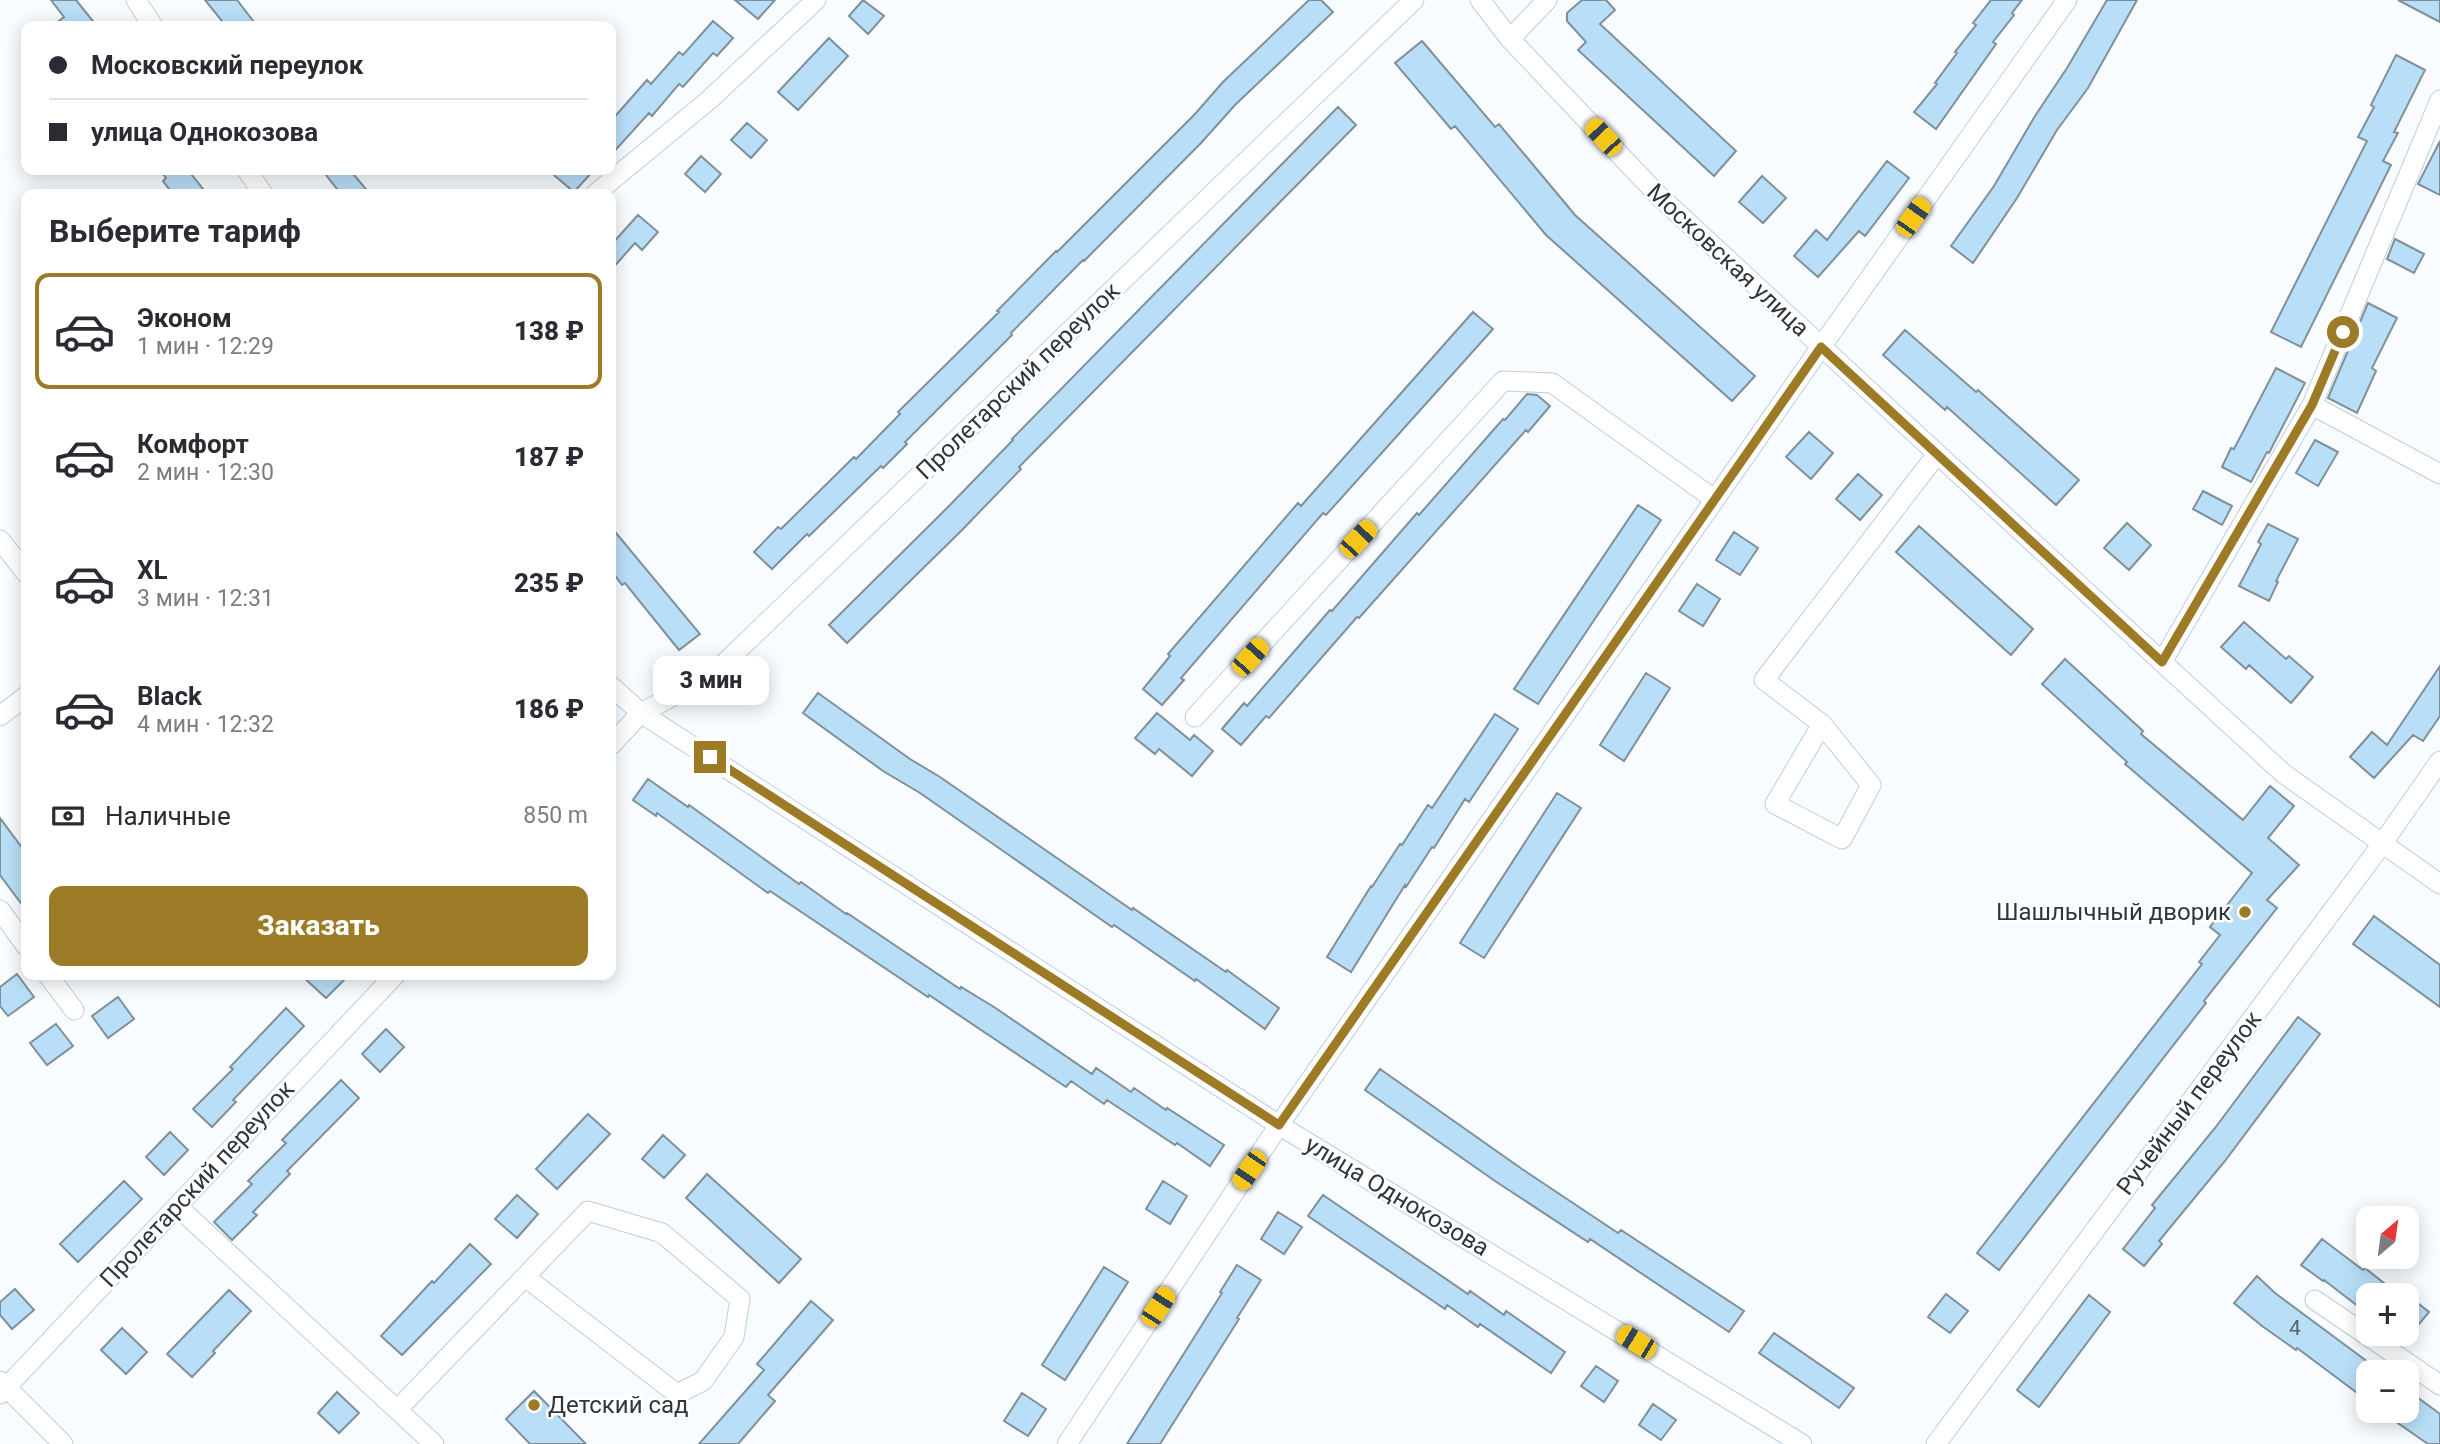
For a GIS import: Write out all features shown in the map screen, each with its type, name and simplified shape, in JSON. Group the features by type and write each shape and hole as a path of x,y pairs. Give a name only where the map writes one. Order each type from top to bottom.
{"street":[{"path":"136,0 150,21"},
{"path":"601,189 709,100 816,0"},
{"name":"Пролетарский переулок","path":"616,740 641,713 711,676 1414,0"},
{"name":"Московская улица","path":"1480,0 1510,39 1658,195 2162,662 2284,774 2440,884"},
{"path":"1510,39 1547,0"},
{"path":"1067,1444 1279,1125 1714,499 2067,0"},
{"path":"2162,662 2312,405 2440,100"},
{"path":"1195,717 1503,381 1552,383 1714,499"},
{"path":"2312,405 2440,474"},
{"path":"1822,724 1774,804 1842,839 1871,785 1822,724 1764,680 1937,454"},
{"path":"0,540 21,567"},
{"name":"улица Однокозова","path":"616,691 641,713 1279,1125 1802,1444"},
{"path":"0,716 21,700"},
{"name":"Ручейный переулок","path":"1936,1444 2382,844 2440,761"},
{"path":"0,910 21,939"},
{"path":"52,980 74,1010"},
{"name":"Пролетарский переулок","path":"2,1388 390,980"},
{"path":"177,1206 434,1444"},
{"path":"397,1410 588,1211 662,1233 740,1299 734,1337 704,1381 677,1394 525,1277"},
{"path":"2315,1300 2440,1385"},
{"path":"2,1388 63,1444"}],"building":[{"path":"51,0 76,0 93,21 59,21 64,17"},
{"path":"205,0 237,0 253,21 222,21"},
{"path":"735,0 775,0 758,19"},
{"path":"863,0 884,16 868,34 849,16"},
{"path":"1309,0 1321,0 1333,12 1235,105 1201,143 905,442 907,444 883,468 881,466 772,569 754,552 854,457 856,459 900,414 898,412 1056,251 1195,114 1223,82"},
{"path":"1582,0 1606,0 1615,10 1600,24 1736,151 1714,176 1578,50 1586,42 1567,21 1567,13"},
{"path":"1991,0 2022,0 1993,42 1996,44 1936,129 1914,112 1937,84 1935,83 1957,53 1955,52 1976,25 1973,23"},
{"path":"2107,0 2137,0 2088,88 2057,130 2017,198 1973,263 1951,246 1994,186"},
{"path":"2398,0 2440,0 2440,22"},
{"path":"713,21 733,38 717,56 713,53 683,87 679,84 652,116 649,113 616,149 616,115 647,80 651,84 679,52 683,55"},
{"path":"829,38 848,56 798,110 778,92"},
{"path":"1422,41 1495,127 1499,124 1575,215 1755,376 1732,401 1546,235 1455,126 1451,129 1395,63"},
{"path":"2396,55 2425,70 2394,132 2398,133 2383,161 2391,165 2301,347 2271,332 2367,141 2358,137"},
{"path":"1338,107 1356,125 1019,467 1021,469 962,530 847,643 829,625 949,506"},
{"path":"747,123 767,140 751,158 731,140"},
{"path":"2440,141 2440,195 2418,184"},
{"path":"701,156 721,174 705,192 685,174"},
{"path":"1887,161 1909,178 1865,236 1859,231 1818,277 1794,256 1816,230 1827,240"},
{"path":"164,175 192,175 203,189 169,189 163,181 166,178"},
{"path":"326,175 354,175 366,189 337,189"},
{"path":"554,175 589,175 577,189 570,189"},
{"path":"1762,176 1786,198 1763,223 1739,202"},
{"path":"638,215 658,232 642,250 635,243 616,264 616,239"},
{"path":"2395,239 2424,254 2414,273 2387,259"},
{"path":"2368,303 2397,318 2372,368 2376,371 2357,413 2328,398"},
{"path":"1473,312 1493,329 1326,515 1323,513 1181,678 1184,680 1162,705 1143,689 1170,656 1168,654 1298,503 1301,506"},
{"path":"1905,330 1976,392 1978,390 2079,480 2056,505 1947,407 1945,410 1883,355"},
{"path":"2276,368 2305,383 2251,482 2222,467"},
{"path":"1527,394 1537,395 1550,406 1359,618 1357,617 1269,718 1266,716 1241,745 1222,729 1244,703 1247,706 1417,513 1419,515"},
{"path":"1809,432 1833,453 1811,479 1786,457"},
{"path":"2315,440 2338,452 2318,486 2296,473"},
{"path":"1858,474 1882,495 1860,520 1836,499"},
{"path":"2203,491 2232,506 2222,525 2193,509"},
{"path":"1638,505 1661,520 1538,704 1514,689"},
{"path":"2127,523 2151,545 2129,570 2104,548"},
{"path":"2268,524 2298,539 2276,581 2278,582 2269,601 2239,586 2261,544 2258,542"},
{"path":"1919,526 2033,629 2011,655 1896,552"},
{"path":"1734,532 1758,548 1740,575 1716,560"},
{"path":"616,533 700,634 679,650 625,583 622,585 616,577"},
{"path":"1697,584 1720,599 1703,626 1679,611"},
{"path":"2244,622 2286,659 2289,656 2313,677 2291,703 2249,665 2246,669 2221,647"},
{"path":"2065,659 2143,731 2141,734 2243,820 2270,786 2294,806 2268,838 2299,865 2267,900 2277,908 1999,1270 1977,1253 2202,964 2199,962 2220,935 2210,927 2252,873 2125,764 2127,762 2042,684"},
{"path":"2440,666 2440,716 2423,741 2413,735 2374,778 2350,757 2372,732 2387,745"},
{"path":"1646,673 1670,688 1624,761 1600,745"},
{"path":"818,693 910,759 1132,910 1133,908 1226,972 1227,970 1279,1008 1265,1029 1196,979 1195,981 1114,925 1112,927 920,793 883,771 803,713"},
{"path":"1157,713 1190,740 1194,735 1213,751 1192,776 1159,749 1155,754 1135,738"},
{"path":"1495,714 1518,729 1469,802 1465,799 1434,848 1432,847 1406,887 1405,885 1351,972 1327,957 1400,844 1402,845 1428,805 1432,808"},
{"path":"648,779 799,884 801,882 960,989 961,987 994,1007 1092,1074 1096,1068 1131,1092 1134,1088 1224,1145 1210,1166 1107,1100 1104,1104 1071,1081 1066,1087 770,891 768,893 657,813 656,816 633,800"},
{"path":"1557,793 1581,808 1484,958 1460,943"},
{"path":"0,818 21,846 21,903 0,875"},
{"path":"2374,916 2440,965 2440,1007 2353,944"},
{"path":"17,974 34,997 8,1016 0,1006 0,987"},
{"path":"306,980 344,980 326,998"},
{"path":"118,997 134,1019 108,1038 92,1016"},
{"path":"286,1008 304,1026 233,1100 236,1102 212,1127 193,1109 233,1069 230,1067"},
{"path":"2298,1017 2320,1034 2225,1161 2159,1241 2162,1244 2144,1266 2123,1249 2155,1208 2152,1205 2215,1128"},
{"path":"56,1024 73,1046 47,1065 30,1043"},
{"path":"386,1029 404,1047 380,1072 362,1054"},
{"path":"1380,1069 1618,1233 1621,1230 1744,1311 1729,1332 1590,1239 1588,1242 1495,1181 1365,1090"},
{"path":"341,1080 359,1098 287,1171 290,1174 253,1212 257,1215 232,1240 214,1222 252,1184 248,1181 286,1143 282,1140"},
{"path":"588,1114 610,1134 557,1189 536,1169"},
{"path":"170,1132 188,1150 164,1175 146,1157"},
{"path":"663,1135 685,1155 664,1178 642,1159"},
{"path":"707,1174 801,1259 779,1283 686,1198"},
{"path":"124,1181 142,1199 78,1262 60,1244"},
{"path":"1163,1181 1187,1196 1170,1224 1146,1209"},
{"path":"517,1195 538,1214 517,1238 495,1219"},
{"path":"1323,1195 1468,1294 1470,1291 1504,1315 1506,1311 1565,1352 1551,1373 1480,1324 1478,1327 1447,1305 1445,1309 1308,1216"},
{"path":"1278,1212 1302,1227 1284,1254 1261,1239"},
{"path":"2322,1239 2356,1265 2356,1269 2366,1269 2384,1283 2356,1283 2356,1305 2301,1265"},
{"path":"470,1244 491,1264 402,1355 381,1336"},
{"path":"1237,1265 1261,1280 1237,1318 1239,1319 1160,1444 1127,1444 1222,1293 1220,1292"},
{"path":"1104,1267 1128,1282 1065,1380 1042,1365"},
{"path":"2257,1276 2275,1293 2365,1360 2356,1360 2356,1392 2297,1348 2296,1350 2262,1326 2234,1303"},
{"path":"15,1289 34,1310 12,1329 0,1315 0,1302"},
{"path":"229,1290 251,1311 192,1377 167,1354"},
{"path":"1946,1294 1968,1311 1950,1333 1928,1317"},
{"path":"2089,1295 2110,1312 2039,1407 2017,1390"},
{"path":"811,1301 833,1320 768,1395 775,1401 738,1444 699,1444 764,1370 757,1364"},
{"path":"2419,1304 2429,1312 2419,1324"},
{"path":"122,1328 147,1352 126,1374 101,1350"},
{"path":"1774,1333 1854,1388 1839,1408 1759,1353"},
{"path":"1596,1366 1618,1381 1604,1402 1581,1386"},
{"name":"Детский сад","path":"534,1391 586,1444 530,1444 506,1419"},
{"path":"337,1392 359,1413 339,1433 318,1413"},
{"path":"1022,1393 1046,1409 1028,1436 1004,1421"},
{"path":"2419,1399 2440,1414 2440,1444 2428,1444 2398,1423 2419,1423"},
{"path":"1653,1404 1676,1420 1661,1440 1639,1425"}],"place":[{"name":"Шашлычный дворик","path":"2245,912"},
{"name":"Детский сад","path":"534,1405"}],"route":[{"path":"710,757 1279,1125 1821,347 2162,662 2312,405 2343,332"}]}
